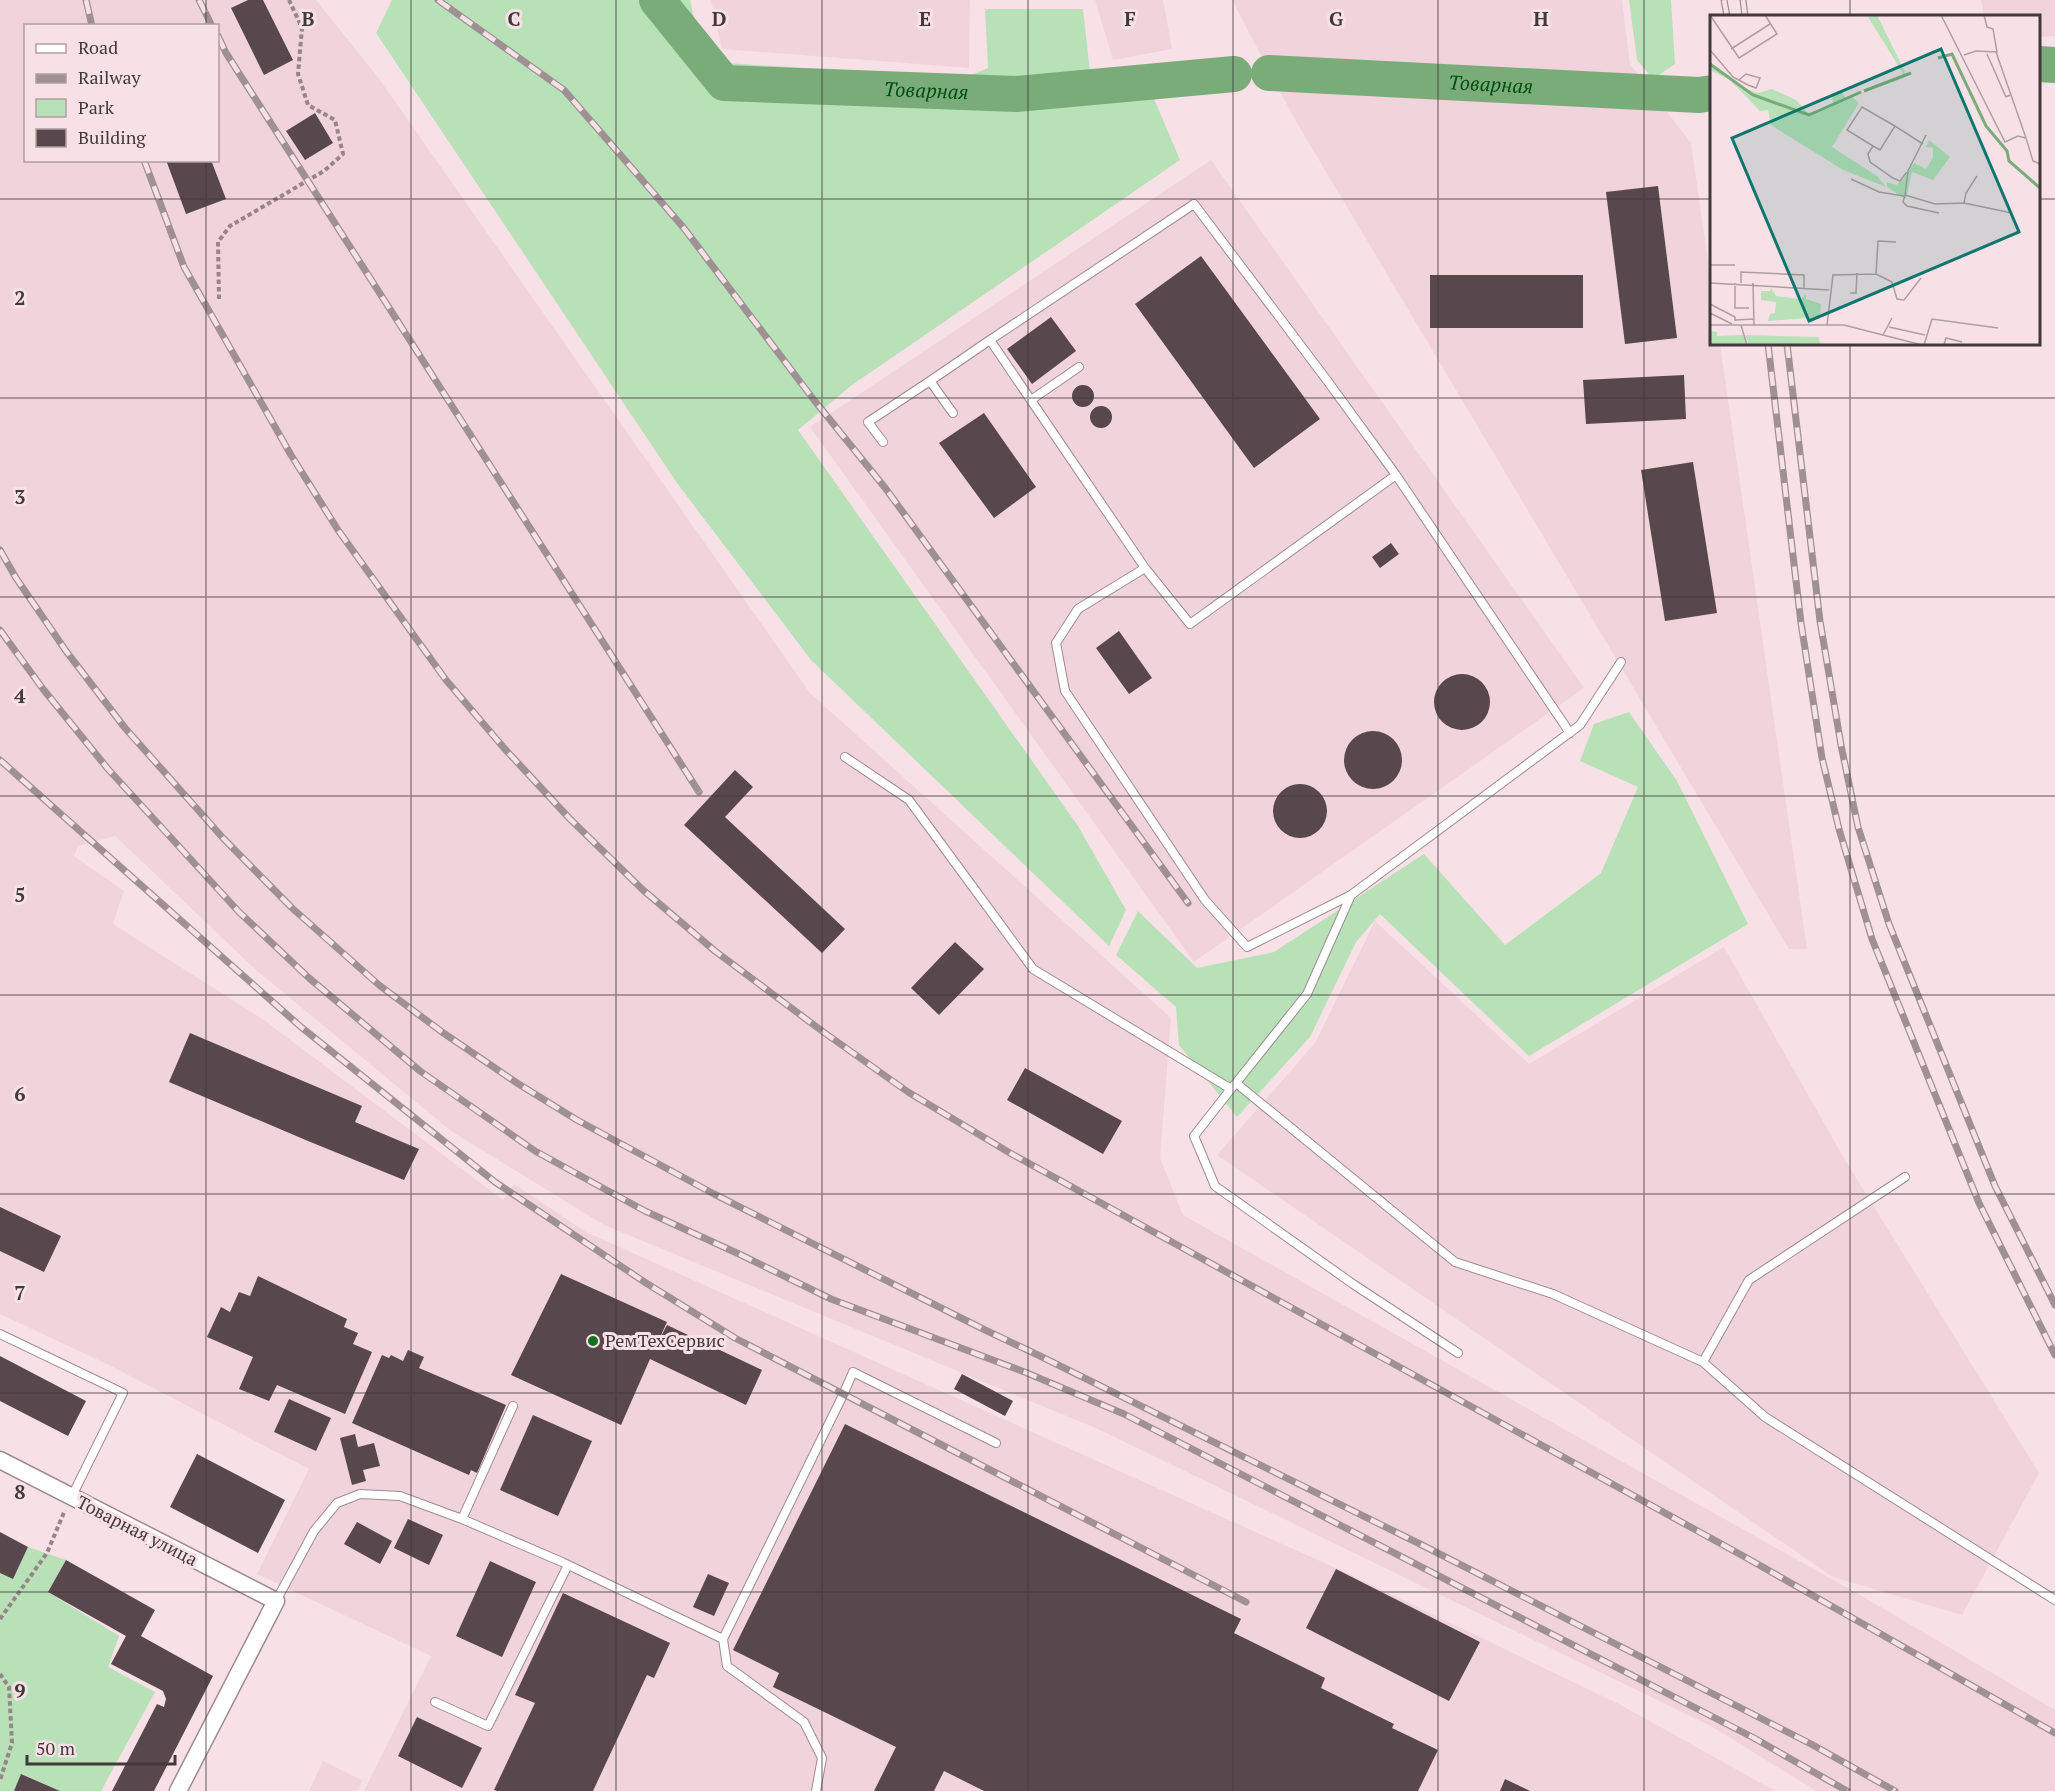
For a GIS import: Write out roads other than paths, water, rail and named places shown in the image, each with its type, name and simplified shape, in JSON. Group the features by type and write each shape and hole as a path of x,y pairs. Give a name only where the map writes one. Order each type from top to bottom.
{"street":[{"name":"Товарная улица","path":"0,1460 69,1501 276,1601"},
{"path":"178,1791 276,1601"}],"lane":[{"path":"884,442 868,422 1194,204 1396,475 1570,733"},
{"path":"990,340 1145,568 1190,624 1396,475"},
{"path":"1031,400 1079,367"},
{"path":"930,381 953,413"},
{"path":"1145,568 1078,609 1056,643 1065,691 1204,900 1247,947 1351,895 1570,733 1580,725 1621,662"},
{"path":"845,757 909,800 1034,969 1233,1086 1455,1262 1553,1294 1703,1362 1765,1417 2055,1600"},
{"path":"1351,895 1307,994 1194,1136 1215,1186 1353,1284 1458,1353"},
{"path":"1703,1362 1749,1280 1905,1177"},
{"path":"0,1334 123,1393 69,1501"},
{"path":"816,1791 822,1758 804,1722 727,1666 723,1639 853,1372 996,1443"},
{"path":"462,1519 513,1406"},
{"path":"276,1601 314,1531 337,1503 360,1494 400,1496 462,1519 568,1565 723,1639"},
{"path":"435,1702 488,1726 568,1565"}],"waterway":[{"name":"Товарная","path":"657,0 724,83 1016,94 1234,74"},
{"name":"Товарная","path":"2040,64 2055,65"},
{"name":"Товарная","path":"1269,73 1699,95 1710,93"}],"railway":[{"path":"86,0 92,24"},
{"path":"199,0 211,24"},
{"path":"438,0 564,90 683,227 814,400 886,489 1188,903"},
{"path":"1724,0 1727,15"},
{"path":"1743,0 1745,15"},
{"path":"219,38 226,53 699,792"},
{"path":"145,162 184,267 291,455 338,530 446,680 504,748 570,819 643,890 715,951 908,1092 1010,1153 1745,1557 2055,1733"},
{"path":"1768,345 1801,623 1822,758 1839,829 1872,939 1979,1203 2055,1355"},
{"path":"1787,345 1820,621 1841,745 1858,827 1889,924 1995,1186 2055,1305"},
{"path":"0,550 16,578 66,651 125,728 223,838 292,908 379,985 442,1032 517,1083 577,1120 714,1194 1424,1546 1811,1744 1895,1791"},
{"path":"0,630 43,689 108,769 239,912 309,978 420,1071 535,1151 645,1211 831,1299 1027,1373 1124,1414 1754,1738 1847,1791"},
{"path":"0,760 301,1027 495,1182 646,1283 735,1338 1246,1602"}],"place":[{"name":"РемТехСервис","path":"593,1341"}]}
